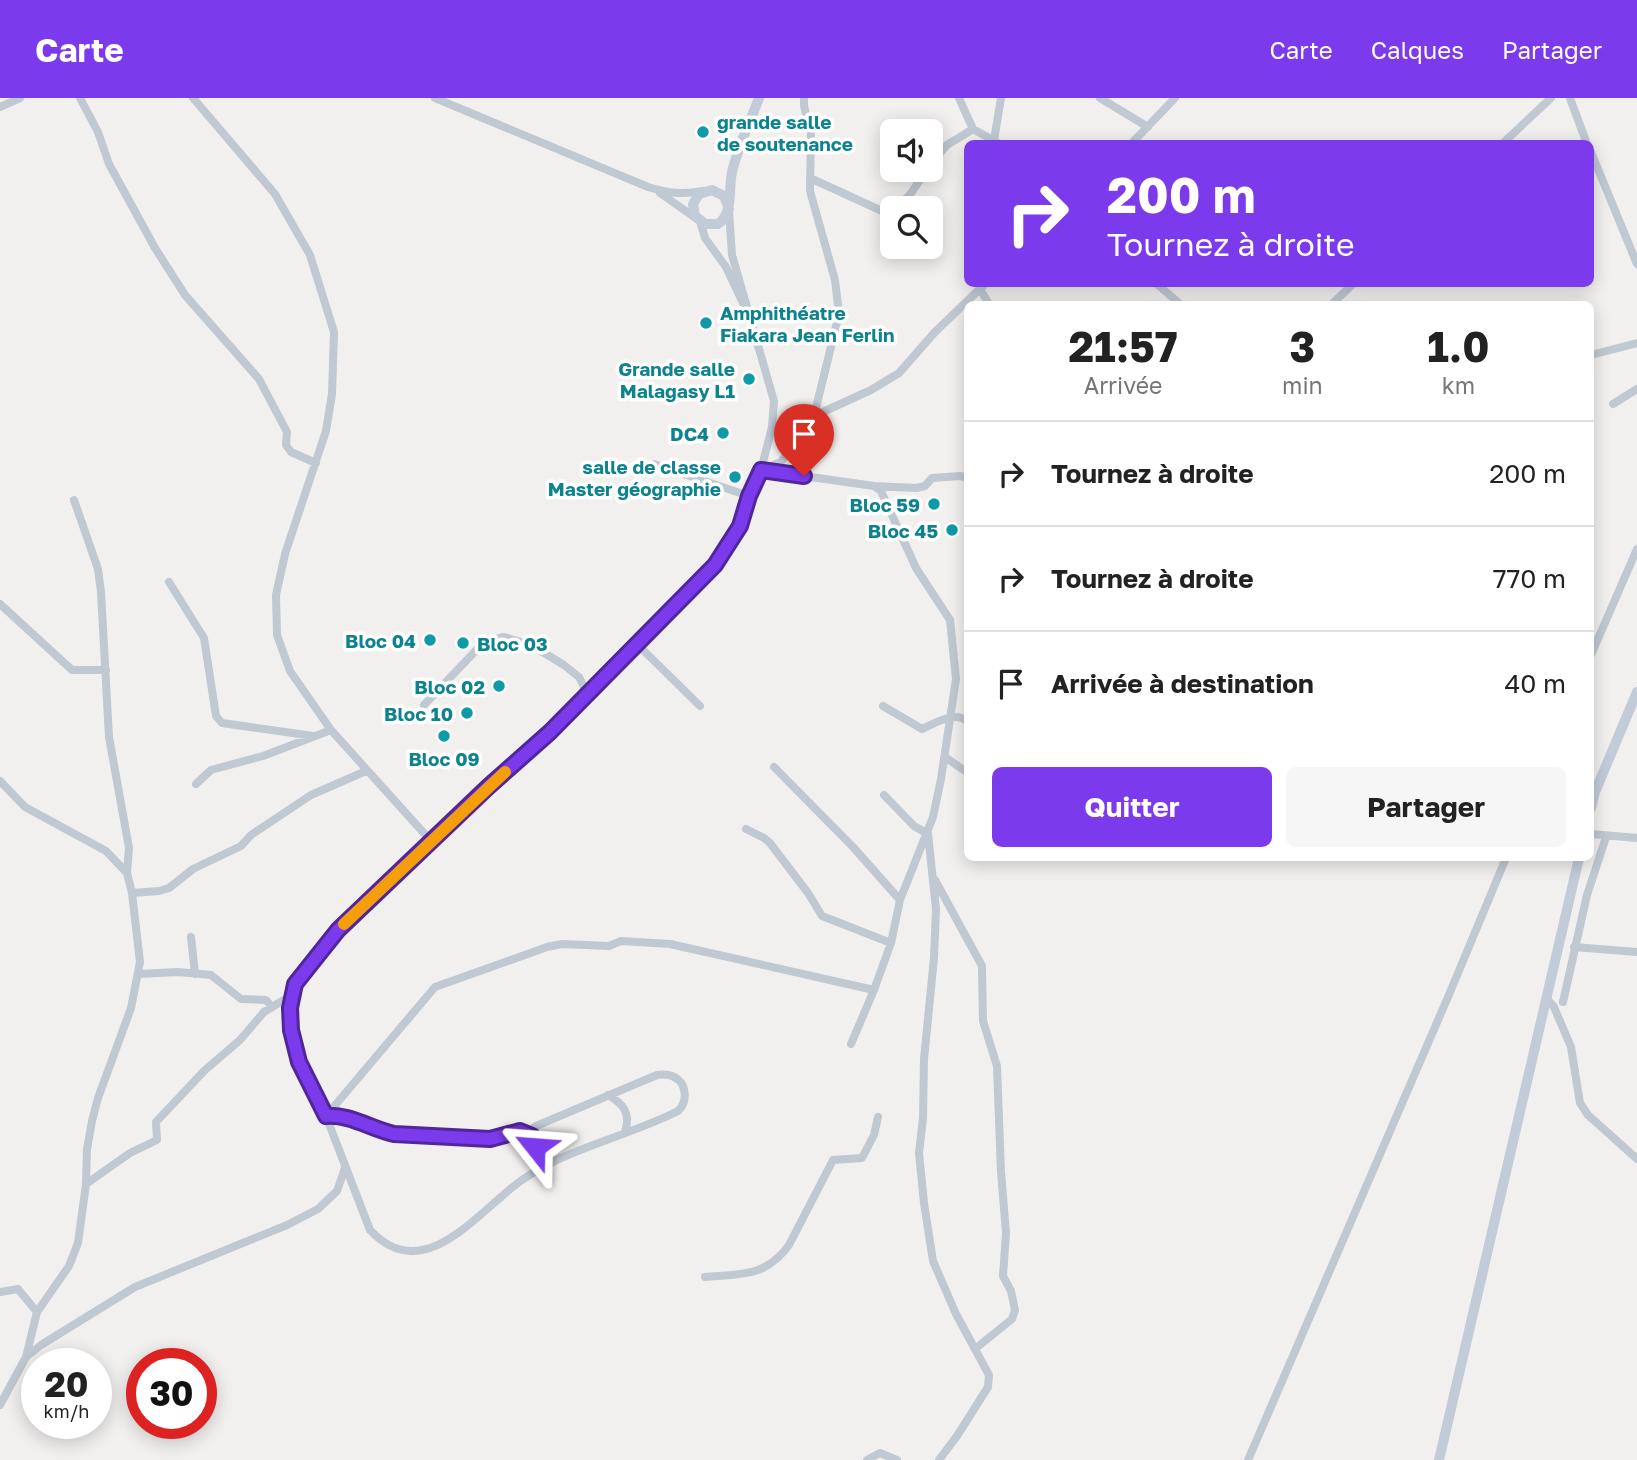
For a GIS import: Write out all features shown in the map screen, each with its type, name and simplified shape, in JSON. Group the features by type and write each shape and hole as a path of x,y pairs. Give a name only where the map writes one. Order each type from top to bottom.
{"street":[{"path":"0,107 20,98"},
{"path":"80,98 98,132 109,163 155,248 185,295 259,379 287,432 286,445 291,452 316,463"},
{"path":"193,98 275,194 310,255 334,332 332,394 326,431 285,554 276,595 277,635 290,671 331,730 431,841"},
{"path":"86,1184 130,1153 157,1140 156,1124 159,1118 186,1088 240,1040 264,1012 287,999 295,984 338,930 550,732 637,645 715,565 740,526 749,496 761,470 772,427 774,401 732,255 729,209 732,171 759,98"},
{"path":"761,470 781,462 814,416 839,314 835,280 810,191 811,133 804,98"},
{"path":"959,98 973,130 993,140"},
{"path":"997,140 1001,98"},
{"path":"1100,98 1149,127"},
{"path":"1135,140 1175,98"},
{"path":"1506,140 1551,98"},
{"path":"1570,98 1586,140"},
{"path":"439,99 649,187 700,221 718,224 729,209 724,196 712,190 676,194 649,187"},
{"path":"943,150 973,130"},
{"path":"1594,159 1637,264"},
{"path":"732,171 699,194 693,204 695,216 700,221 705,238 726,267 750,316"},
{"path":"810,178 880,210"},
{"path":"967,301 981,287"},
{"path":"1160,287 1177,301"},
{"path":"1339,301 1350,287"},
{"path":"814,416 871,390 899,373 964,304"},
{"path":"1594,354 1637,343"},
{"path":"1613,404 1637,389"},
{"path":"654,464 749,496"},
{"path":"761,470 874,486 916,488 925,486 932,478 964,478"},
{"path":"851,1044 891,943 900,900 911,868 928,834 945,757 957,679 950,620 916,568 881,491 874,486"},
{"path":"28,1348 37,1311 69,1266 78,1243 86,1184 87,1149 98,1098 131,1008 139,974 139,943 127,873 129,848 108,737 98,569 74,500"},
{"path":"1594,648 1637,549"},
{"path":"169,582 204,638 216,716 222,723 313,736"},
{"path":"0,604 72,670 106,670"},
{"path":"424,705 484,642 504,637 531,645 564,665 579,677 587,693"},
{"path":"637,645 700,706"},
{"path":"1594,796 1637,692"},
{"path":"883,706 922,729 951,717 964,718"},
{"path":"196,784 211,771 262,756 331,730"},
{"path":"945,757 964,770"},
{"path":"775,767 900,900"},
{"path":"132,893 169,888 193,869 241,846 251,835 311,795 366,771"},
{"path":"0,781 25,807 76,832 106,851 127,873"},
{"path":"884,796 914,826 928,834"},
{"path":"746,829 770,843 822,916 891,943"},
{"path":"928,834 936,909 919,1153 931,1254 956,1314 989,1375 988,1387 939,1460"},
{"path":"1594,835 1637,838"},
{"path":"1563,1002 1587,895 1606,837"},
{"path":"1248,1460 1505,861"},
{"path":"1439,1460 1578,861"},
{"path":"933,877 982,966 983,1021 997,1066 1006,1233 1003,1276 1011,1291 1015,1310 1012,1319 975,1349"},
{"path":"191,936 195,974"},
{"path":"326,1116 435,987 547,947 562,944 609,946 621,941 661,943 874,990"},
{"path":"1574,947 1637,952"},
{"path":"139,974 178,972 211,975 241,999 266,1000 272,1007"},
{"path":"295,984 290,1008 291,1030 299,1062 326,1116 370,1230 381,1242 398,1249 410,1251 434,1247 539,1168 667,1116 684,1105 686,1097 679,1079 671,1074 657,1074 542,1122 533,1129 532,1136 539,1168"},
{"path":"1548,999 1571,1047 1580,1104 1588,1115 1637,1158"},
{"path":"608,1095 620,1102 627,1112 625,1132"},
{"path":"326,1116 341,1115 394,1134 490,1139 520,1131 532,1136"},
{"path":"705,1278 750,1274 781,1256 833,1160 862,1158 874,1135 878,1117"},
{"path":"39,1348 72,1324 135,1287 287,1225 318,1209 337,1191 345,1167"},
{"path":"0,1292 18,1289 37,1311"},
{"path":"0,1405 21,1366"},
{"path":"867,1460 880,1453 897,1460"}],"slow traffic":[{"path":"344,924 505,772"}],"place":[{"name":"grande salle de soutenance","path":"703,132"},
{"name":"Amphithéatre Fiakara Jean Ferlin","path":"706,323"},
{"name":"Grande salle Malagasy L1","path":"749,379"},
{"name":"DC4","path":"723,433"},
{"name":"salle de classe Master géographie","path":"735,477"},
{"name":"Bloc 59","path":"934,504"},
{"name":"Bloc 45","path":"952,530"},
{"name":"Bloc 04","path":"430,640"},
{"name":"Bloc 03","path":"463,643"},
{"name":"Bloc 02","path":"499,686"},
{"name":"Bloc 10","path":"467,713"},
{"name":"Bloc 09","path":"444,736"}],"route":[{"path":"535,1147 532,1136 520,1131 490,1139 394,1134 341,1115 326,1116 299,1062 291,1030 290,1008 295,984 338,930 488,787 550,732 715,565 740,526 749,496 761,470 804,476"}]}
